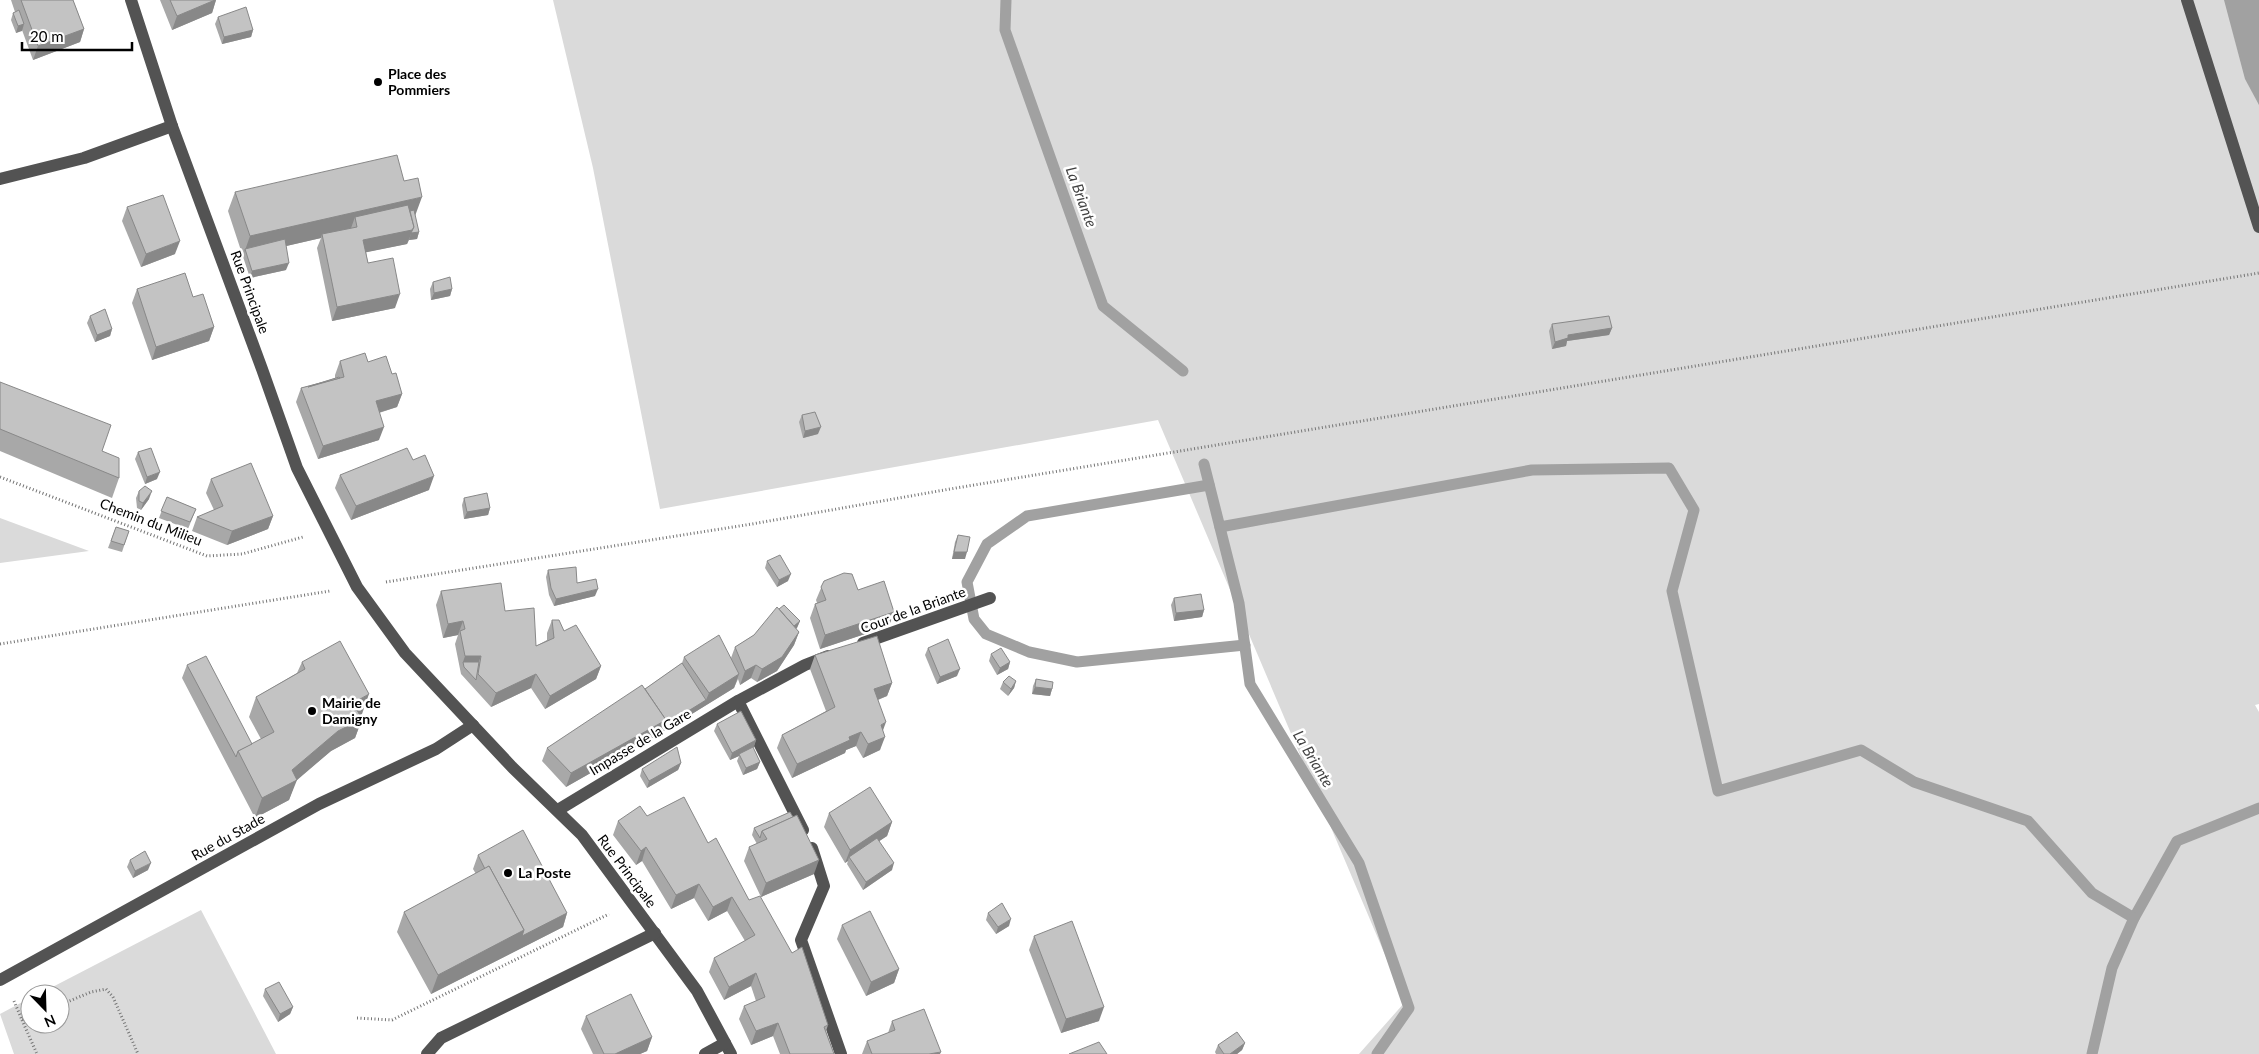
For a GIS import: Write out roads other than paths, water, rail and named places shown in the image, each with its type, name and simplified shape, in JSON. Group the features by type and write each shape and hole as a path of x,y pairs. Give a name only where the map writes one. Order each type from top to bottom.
{"street":[{"name":"Rue Principale","path":"131,0 172,126 297,468 327,531 357,587 404,652 512,767 582,835 697,991 728,1049"},
{"path":"2187,0 2259,227"},
{"path":"0,178 84,158 172,126"},
{"name":"Cour de la Briante","path":"738,701 804,665 990,598"},
{"path":"738,701 814,852 824,886 801,940 842,1054"},
{"name":"Impasse de la Gare","path":"558,810 738,701"},
{"name":"Rue du Stade","path":"0,980 320,804 436,749 474,725"},
{"path":"426,1054 441,1038 655,933"},
{"path":"705,1054 728,1049"}],"waterway":[{"name":"La Briante","path":"1006,0 1005,30 1103,306 1183,371"},
{"name":"La Briante","path":"1204,464 1239,603 1250,684 1359,863 1409,1008 1377,1054"},
{"path":"1220,527 1532,470 1669,468 1694,510 1672,591 1718,791 1861,750 1914,782 2028,821 2092,893 2134,918 2177,841 2259,808"},
{"path":"1209,485 1027,516 987,544 967,582 974,619 986,634 1029,652 1077,662 1245,645"},
{"path":"2092,1054 2112,968 2134,918"}],"place":[{"name":"Place des Pommiers","path":"378,82"},
{"name":"Mairie de Damigny","path":"312,711"},
{"name":"La Poste","path":"508,873"}]}
